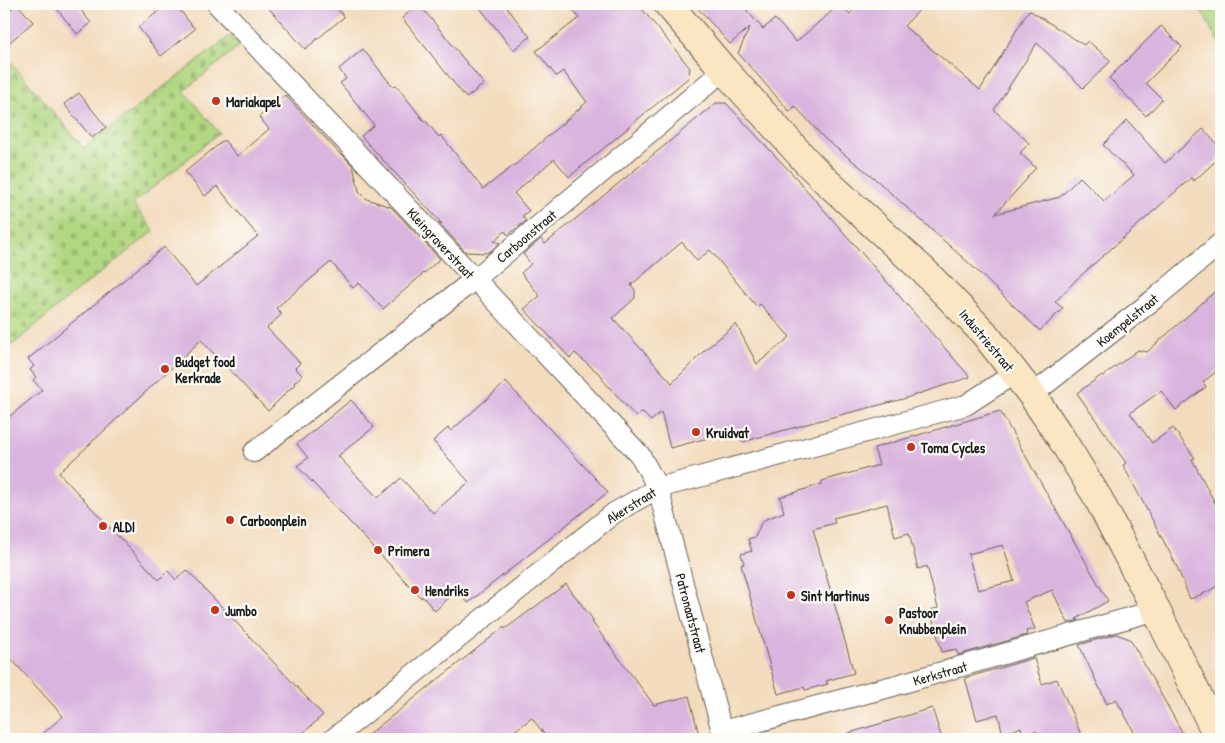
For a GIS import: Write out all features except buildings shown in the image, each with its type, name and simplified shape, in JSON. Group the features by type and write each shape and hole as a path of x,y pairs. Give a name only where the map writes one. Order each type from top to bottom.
{"street":[{"name":"Kleingraverstraat","path":"217,4 640,455 658,488"},
{"name":"Industriestraat","path":"668,4 806,162 924,271 978,326 1032,395 1098,498 1156,610 1219,739"},
{"name":"Carboonstraat","path":"254,452 475,279 724,70"},
{"name":"Koempelstraat","path":"1032,395 1158,296 1221,243"},
{"name":"Akerstraat","path":"332,739 614,514 658,488 966,405 1015,373"},
{"name":"Patronaatstraat","path":"658,488 724,735"},
{"name":"Kerkstraat","path":"724,735 1156,610"}],"green space":[{"path":"1197,4 1221,4 1221,47 1200,8"},
{"path":"230,36 239,46 184,91 219,133 133,204 154,231 74,293 4,352 4,54 84,148"}],"place":[{"name":"Mariakapel","path":"216,101"},
{"name":"Budget food Kerkrade","path":"165,369"},
{"name":"Kruidvat","path":"696,432"},
{"name":"Toma Cycles","path":"911,447"},
{"name":"Carboonplein","path":"230,520"},
{"name":"ALDI","path":"103,526"},
{"name":"Primera","path":"378,550"},
{"name":"Hendriks","path":"415,590"},
{"name":"Sint Martinus","path":"791,595"},
{"name":"Jumbo","path":"215,610"},
{"name":"Pastoor Knubbenplein","path":"889,620"}]}
